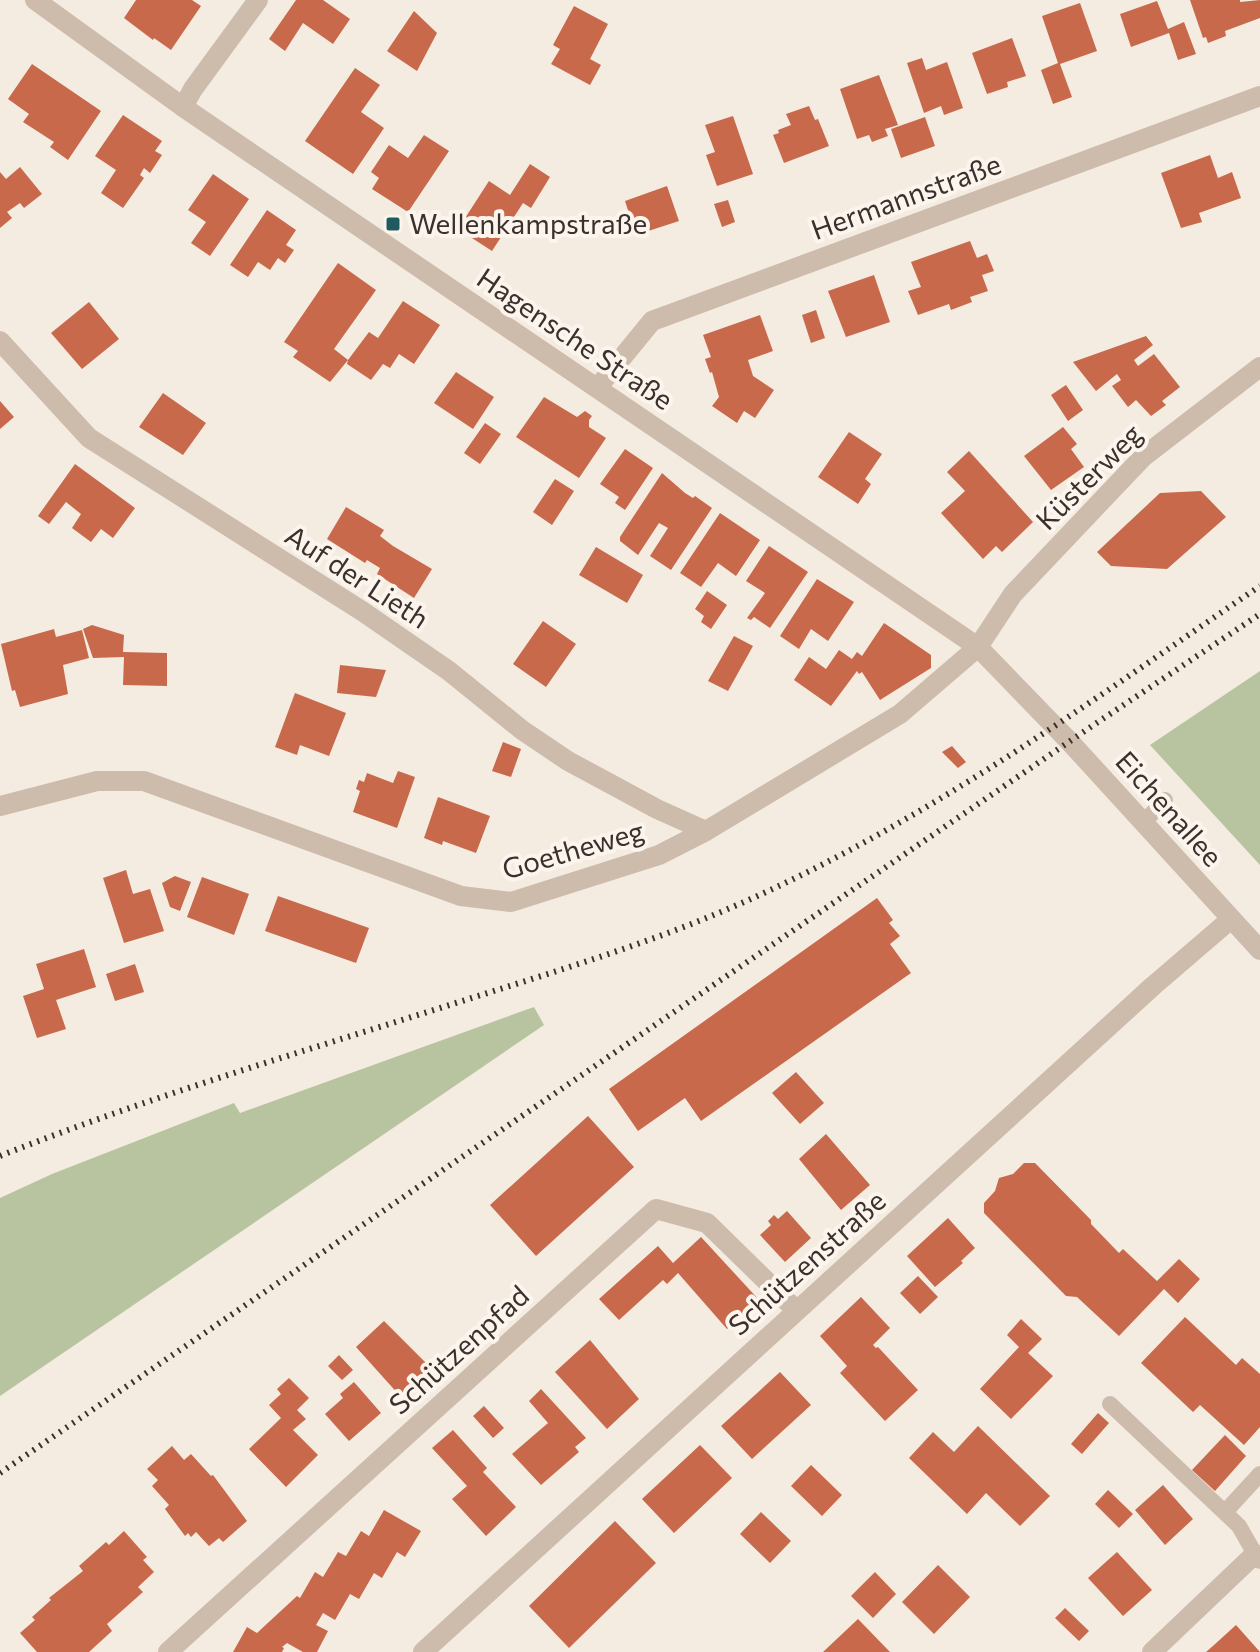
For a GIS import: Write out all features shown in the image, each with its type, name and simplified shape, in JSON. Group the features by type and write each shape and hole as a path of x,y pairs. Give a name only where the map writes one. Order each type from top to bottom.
{"street":[{"name":"Hagensche Straße","path":"35,0 183,107 978,647 1069,741"},
{"path":"183,107 258,0"},
{"name":"Hermannstraße","path":"598,387 652,321 1260,96"},
{"name":"Auf der Lieth","path":"0,341 89,438 362,611 449,671 522,730 568,761 657,809 706,831"},
{"name":"Küsterweg","path":"978,647 1013,594 1143,457 1260,367"},
{"name":"Goetheweg","path":"0,806 97,781 144,781 461,896 511,902 659,855 706,831 900,714 978,647"},
{"name":"Eichenallee","path":"1069,741 1260,950"},
{"name":"Schützenstraße","path":"423,1652 796,1310 1231,919"},
{"name":"Schützenpfad","path":"168,1652 656,1209 707,1223 796,1310"},
{"path":"1152,1652 1257,1557"}],"lane":[{"path":"1143,823 1165,800"},
{"path":"1110,1404 1239,1526 1257,1557"},
{"path":"1225,1512 1260,1474"}],"green space":[{"path":"1260,671 1260,865 1150,745"},
{"path":"534,1007 544,1025 0,1396 0,1198 52,1174 234,1103 240,1113"}],"building":[{"path":"136,0 192,0 201,6 171,50 124,18"},
{"path":"296,0 323,0 350,19 333,44 303,23 285,51 269,39"},
{"path":"1190,0 1260,0 1260,18 1225,31 1226,36 1208,43 1206,37 1203,38"},
{"path":"1157,1 1168,29 1184,22 1196,54 1178,60 1169,33 1131,47 1120,14"},
{"path":"1080,3 1097,51 1060,64 1072,97 1053,104 1041,70 1058,63 1042,16"},
{"path":"574,6 608,24 590,59 601,65 590,85 551,64 560,49 553,45"},
{"path":"414,11 437,33 417,71 387,51"},
{"path":"1012,38 1026,76 1007,82 1008,87 987,94 972,53"},
{"path":"922,58 926,70 947,62 963,108 944,115 941,106 924,113 907,63"},
{"path":"32,64 101,111 68,160 50,147 54,142 23,122 29,114 8,99"},
{"path":"355,68 380,85 361,112 384,128 353,174 305,141"},
{"path":"879,75 898,125 885,129 888,136 872,142 869,135 857,139 840,89"},
{"path":"809,106 829,146 784,163 773,135 791,125 786,114"},
{"path":"123,115 162,141 155,151 162,155 150,173 144,168 140,175 144,178 123,208 101,193 116,170 95,156"},
{"path":"733,116 753,174 717,186 706,155 715,152 705,125"},
{"path":"925,117 935,146 901,158 891,129"},
{"path":"424,135 449,151 408,212 372,189 379,178 371,172 389,145 408,158"},
{"path":"1210,155 1218,178 1232,172 1241,198 1199,213 1202,222 1181,228 1161,173"},
{"path":"530,164 550,177 531,208 523,203 492,251 458,229 489,181 510,195"},
{"path":"20,167 42,194 24,208 20,203 7,212 12,218 0,228 0,172 6,179"},
{"path":"213,174 249,199 210,256 191,243 206,222 188,210"},
{"path":"667,186 679,221 636,235 625,201"},
{"path":"728,200 735,222 722,227 714,204"},
{"path":"267,210 296,230 286,245 294,250 285,263 278,258 270,270 258,262 248,277 230,265"},
{"path":"970,241 977,258 987,254 994,271 982,275 988,291 970,297 972,302 951,310 949,304 918,315 908,291 921,287 911,262"},
{"path":"338,263 376,290 334,349 348,360 330,382 293,357 298,351 284,342"},
{"path":"874,275 890,322 846,337 828,291"},
{"path":"403,301 440,325 414,364 399,354 390,368 383,364 371,380 347,364 369,332 378,338"},
{"path":"89,302 119,339 82,369 51,333"},
{"path":"816,310 825,338 811,343 802,315"},
{"path":"760,315 773,351 748,360 753,376 774,390 755,418 744,411 737,423 712,406 719,397 705,359 711,357 703,335"},
{"path":"1146,336 1153,345 1134,360 1138,366 1154,354 1180,387 1162,401 1166,405 1151,416 1136,400 1128,407 1112,386 1121,380 1117,374 1096,391 1073,362"},
{"path":"456,372 494,397 473,429 434,403"},
{"path":"1066,385 1083,410 1068,421 1051,395"},
{"path":"163,393 206,423 183,455 139,427"},
{"path":"544,397 577,417 585,411 592,416 589,427 606,438 579,478 516,437"},
{"path":"0,401 14,417 0,429"},
{"path":"485,423 501,434 480,464 464,453"},
{"path":"1063,427 1077,444 1071,449 1084,467 1051,490 1024,456"},
{"path":"849,432 882,454 865,479 871,484 858,504 818,477"},
{"path":"625,449 653,468 625,510 615,503 619,497 600,484"},
{"path":"969,451 1033,522 1002,552 996,546 983,559 941,513 965,491 947,472"},
{"path":"75,464 135,508 113,538 101,529 91,542 72,528 81,514 66,502 49,524 38,516"},
{"path":"662,473 685,493 712,508 671,570 650,556 668,528 659,523 638,555 620,541"},
{"path":"555,479 574,491 552,525 533,512"},
{"path":"1201,491 1226,517 1167,569 1111,566 1097,552 1160,493"},
{"path":"346,507 384,530 380,536 393,546 432,569 414,598 377,574 380,568 367,560 365,563 327,539"},
{"path":"720,513 760,540 736,576 718,563 701,587 680,573"},
{"path":"769,546 808,572 770,628 754,617 751,620 747,618 765,593 746,581"},
{"path":"596,547 643,575 627,603 579,575"},
{"path":"817,579 854,602 828,641 811,629 799,649 780,636"},
{"path":"707,591 727,605 711,629 701,622 704,616 695,609"},
{"path":"543,621 576,644 546,687 513,664"},
{"path":"884,623 931,655 931,668 880,700 862,672 859,674 857,671 831,706 794,680 809,657 826,669 839,650 852,659 857,652 862,656"},
{"path":"92,625 124,635 123,652 167,653 167,686 123,685 124,657 93,658 83,629"},
{"path":"54,629 56,637 82,630 89,658 63,665 68,694 20,707 15,690 12,691 1,644"},
{"path":"734,636 753,646 728,691 708,681"},
{"path":"340,665 386,670 376,697 337,693"},
{"path":"295,693 346,713 329,756 300,745 297,755 275,747"},
{"path":"503,742 521,749 511,777 492,771"},
{"path":"952,746 966,762 958,768 942,752"},
{"path":"398,771 415,777 397,828 353,812 360,791 356,789 359,780 364,782 367,773 393,783"},
{"path":"438,797 490,816 476,853 424,838"},
{"path":"126,870 133,894 150,889 164,931 124,943 103,878"},
{"path":"175,876 191,882 180,911 170,907 162,883"},
{"path":"202,877 249,894 234,935 187,917"},
{"path":"278,896 369,928 356,963 265,931"},
{"path":"877,898 893,920 889,923 900,936 890,944 911,973 701,1121 685,1098 638,1131 609,1089"},
{"path":"84,949 96,987 56,1000 66,1029 37,1038 23,996 44,989 36,964"},
{"path":"135,964 144,992 115,1001 106,974"},
{"path":"796,1072 824,1103 800,1124 772,1093"},
{"path":"588,1116 634,1167 536,1256 490,1205"},
{"path":"826,1134 870,1185 841,1210 799,1159"},
{"path":"1024,1163 1035,1163 1119,1253 1123,1249 1157,1281 1179,1259 1200,1279 1178,1303 1164,1289 1119,1336 1077,1297 1066,1296 984,1213 984,1203 995,1191 999,1178 1013,1174"},
{"path":"787,1211 811,1238 785,1262 760,1235 771,1225 768,1221 774,1215 778,1219"},
{"path":"948,1218 975,1248 935,1287 907,1256"},
{"path":"701,1237 760,1301 727,1329 678,1273 667,1284 663,1280 619,1320 599,1299 658,1246 673,1263"},
{"path":"918,1276 938,1297 920,1314 900,1293"},
{"path":"861,1297 890,1328 873,1345 918,1390 885,1421 840,1373 847,1366 820,1336"},
{"path":"1185,1317 1236,1365 1242,1358 1260,1374 1260,1427 1244,1445 1200,1405 1193,1412 1141,1363"},
{"path":"1021,1319 1042,1339 1028,1353 1053,1376 1011,1419 980,1389 1019,1347 1007,1335"},
{"path":"384,1321 431,1368 400,1396 356,1347"},
{"path":"590,1340 639,1399 607,1429 555,1372"},
{"path":"339,1355 353,1370 342,1380 328,1366"},
{"path":"780,1372 811,1405 752,1459 721,1426"},
{"path":"289,1378 309,1398 297,1410 306,1419 293,1430 318,1455 286,1487 249,1449 281,1418 269,1405 281,1394 277,1389"},
{"path":"354,1382 381,1413 349,1441 325,1414 343,1398 340,1394"},
{"path":"541,1389 586,1438 575,1447 579,1452 541,1485 512,1454 548,1423 529,1401"},
{"path":"484,1406 504,1428 493,1438 473,1416"},
{"path":"1098,1413 1109,1423 1082,1454 1071,1444"},
{"path":"978,1426 1050,1496 1020,1526 986,1493 967,1514 909,1458 933,1432 954,1452"},
{"path":"453,1430 487,1468 483,1472 516,1507 486,1536 452,1499 467,1486 432,1448"},
{"path":"1225,1435 1246,1456 1215,1491 1192,1470"},
{"path":"700,1445 732,1478 674,1533 642,1499"},
{"path":"172,1446 184,1460 191,1454 213,1475 247,1521 223,1542 219,1538 209,1546 196,1532 191,1537 188,1533 185,1536 165,1509 169,1505 152,1486 158,1480 147,1469"},
{"path":"811,1465 842,1495 822,1516 791,1486"},
{"path":"1163,1485 1193,1519 1165,1545 1135,1510"},
{"path":"1108,1490 1133,1514 1119,1528 1095,1504"},
{"path":"384,1510 421,1531 405,1557 397,1552 382,1578 374,1573 359,1599 350,1594 335,1620 323,1613 316,1625 328,1631 317,1652 303,1652 287,1643 282,1647 282,1652 233,1652 247,1627 257,1633 297,1596 300,1598 315,1572 323,1577 338,1552 346,1556 361,1531 369,1536"},
{"path":"761,1512 791,1541 770,1563 740,1534"},
{"path":"615,1521 656,1563 569,1648 529,1606"},
{"path":"124,1531 147,1557 143,1560 154,1572 138,1587 143,1592 107,1624 112,1631 89,1652 37,1652 20,1633 35,1620 32,1617 51,1600 49,1598 83,1571 79,1566"},
{"path":"1117,1552 1152,1590 1123,1616 1088,1578"},
{"path":"938,1565 970,1597 934,1634 902,1602"},
{"path":"875,1572 896,1594 873,1618 851,1596"},
{"path":"1065,1608 1089,1631 1079,1641 1055,1618"},
{"path":"858,1619 890,1652 823,1652"},
{"path":"1236,1625 1260,1652 1206,1652 1214,1645"}],"railway":[{"path":"0,1156 178,1092 628,947 687,926 789,881 929,806 1063,720 1260,586"},
{"path":"0,1473 1260,614"}],"place":[{"name":"Wellenkampstraße","path":"393,224"}]}
